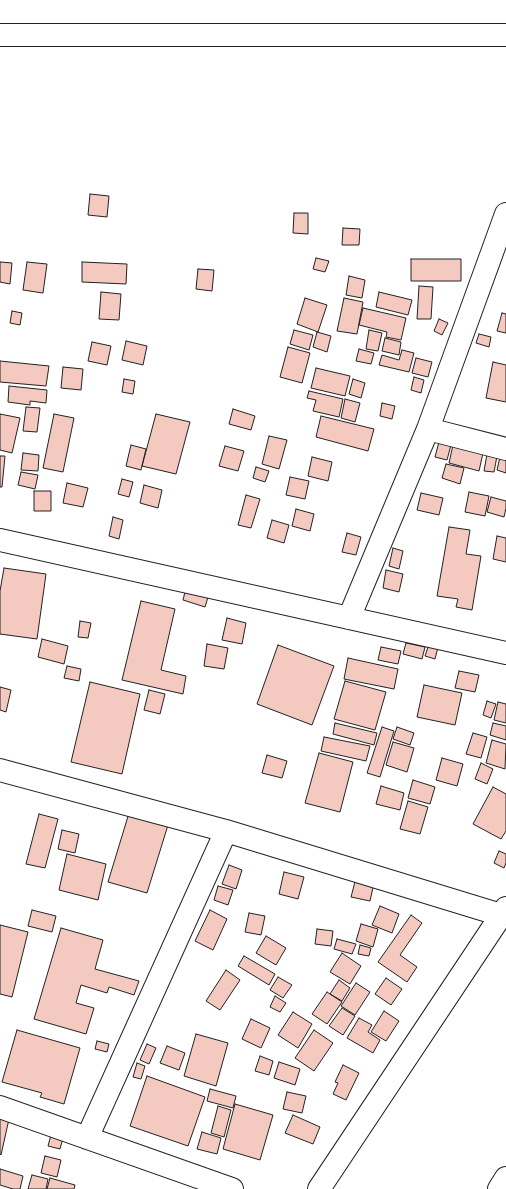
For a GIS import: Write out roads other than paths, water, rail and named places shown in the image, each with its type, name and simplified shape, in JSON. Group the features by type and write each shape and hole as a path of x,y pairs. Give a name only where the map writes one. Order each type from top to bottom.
{"street":[{"path":"0,35 506,35"},
{"path":"349,618 428,429 505,220"},
{"path":"428,429 506,449"},
{"path":"0,540 506,653"},
{"path":"0,770 226,831 504,912 319,1189"},
{"path":"87,1138 226,831"},
{"path":"0,1107 232,1189"},
{"path":"499,1189 506,1178"}]}
